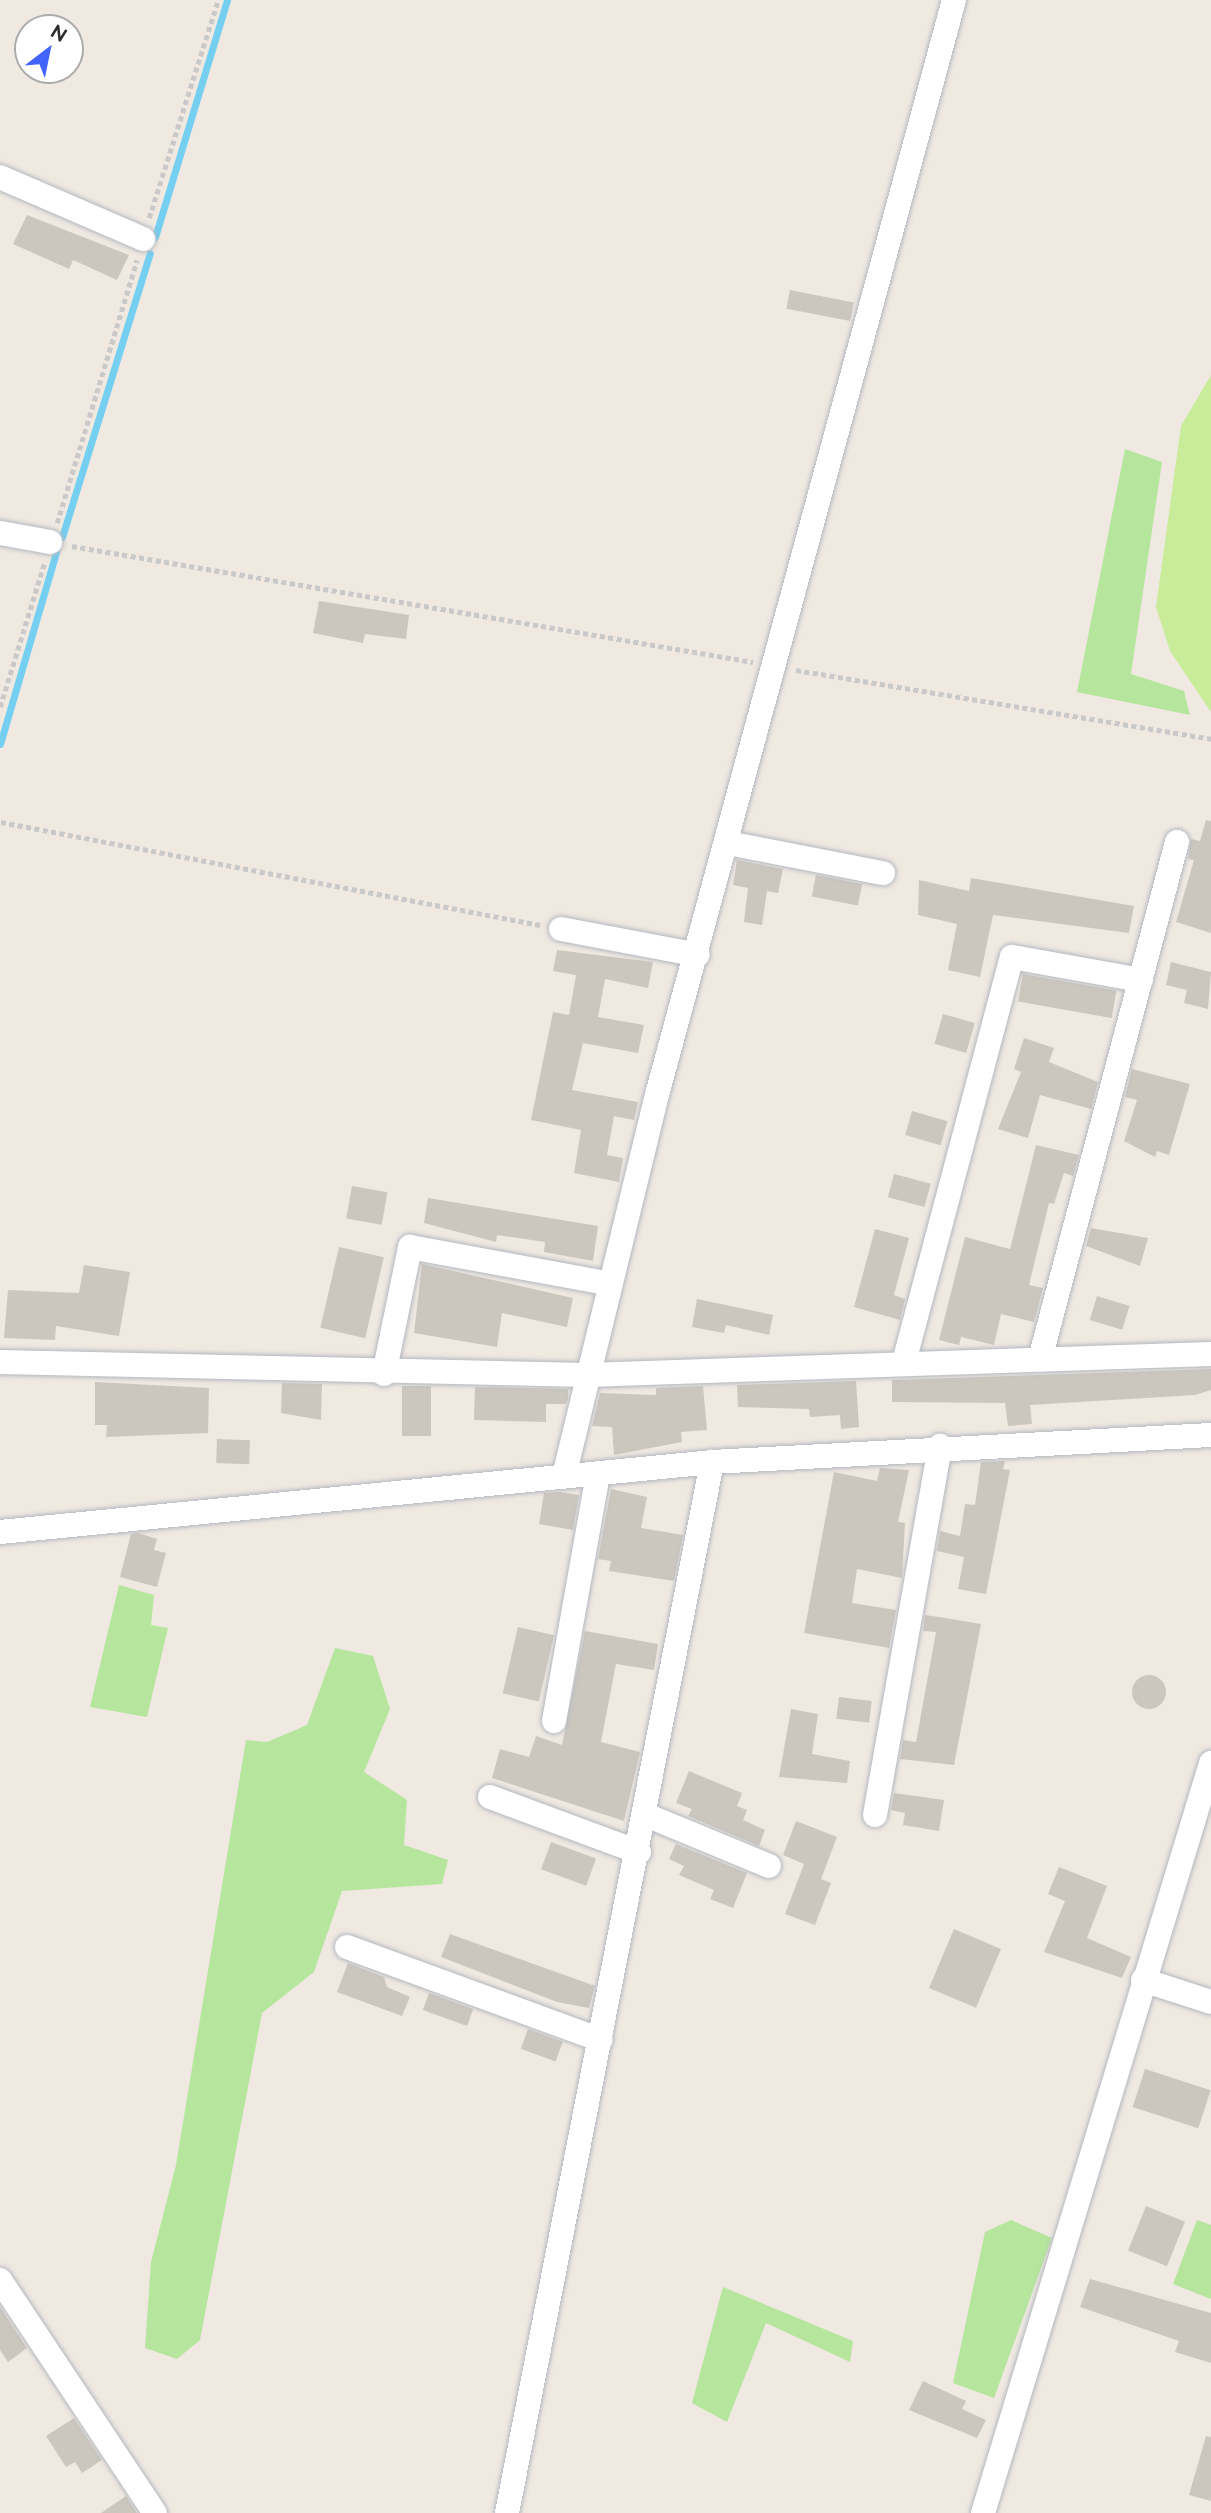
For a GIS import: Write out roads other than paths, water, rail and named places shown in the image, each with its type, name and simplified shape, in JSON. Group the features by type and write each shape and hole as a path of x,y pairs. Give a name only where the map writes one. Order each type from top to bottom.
{"street":[{"path":"564,1476 607,1283 698,955 954,0"},
{"path":"0,177 143,239"},
{"path":"0,533 50,542"},
{"path":"1040,1359 1177,842"},
{"path":"728,843 883,873"},
{"path":"561,929 698,955"},
{"path":"904,1362 1012,957 1141,980"},
{"path":"384,1374 410,1247 607,1283"},
{"path":"0,1362 384,1374 587,1375 904,1362 1211,1354"},
{"path":"0,1532 712,1462 940,1446 1211,1435"},
{"path":"875,1815 940,1446"},
{"path":"507,2513 639,1852 712,1462"},
{"path":"554,1721 598,1474"},
{"path":"982,2513 1211,1763"},
{"path":"490,1797 639,1852"},
{"path":"646,1815 769,1866"},
{"path":"347,1947 601,2040"},
{"path":"1143,1980 1211,2002"},
{"path":"0,2280 156,2513"}],"waterway":[{"path":"155,237 227,0"},
{"path":"62,537 150,253"},
{"path":"0,744 56,552"}]}
